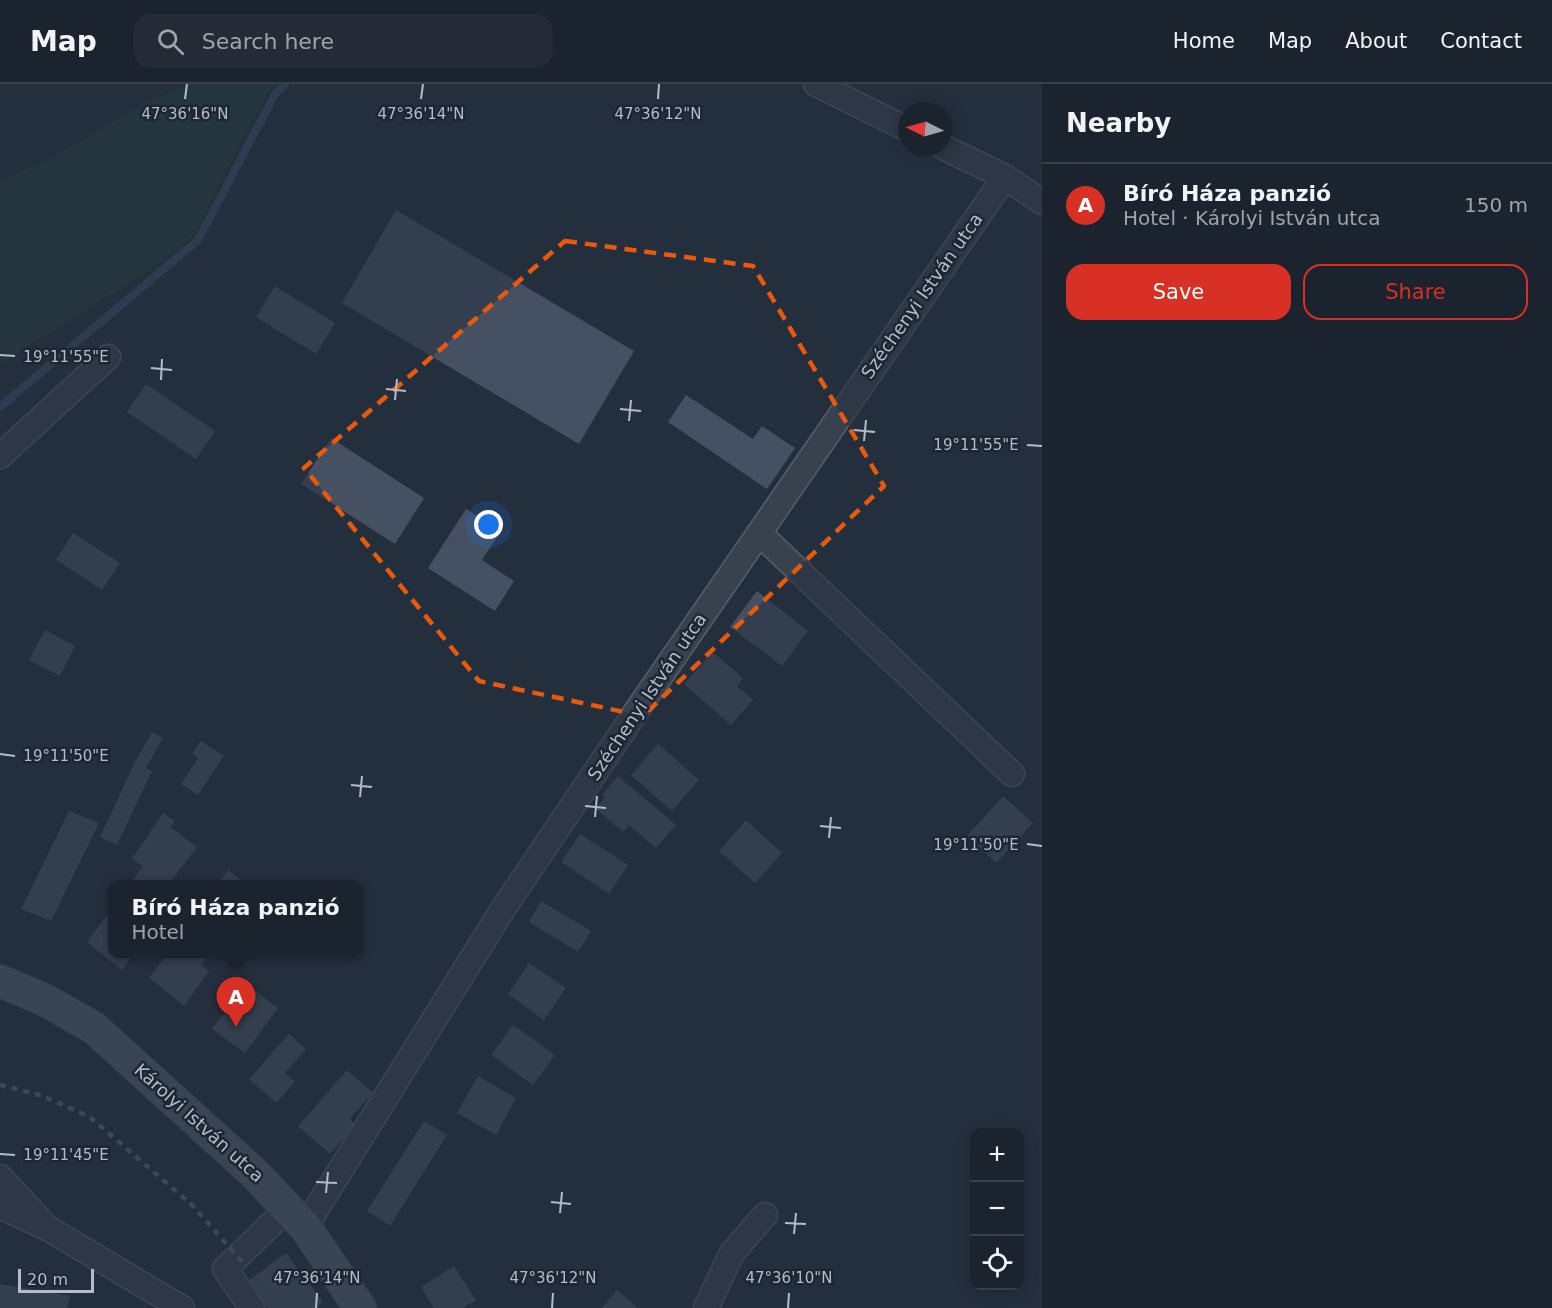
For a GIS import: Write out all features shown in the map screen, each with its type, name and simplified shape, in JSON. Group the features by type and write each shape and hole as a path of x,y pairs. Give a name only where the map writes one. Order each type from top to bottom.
{"main road":[{"name":"Károlyi István utca","path":"0,981 45,1000 94,1028 255,1174 297,1217 360,1308"}],"street":[{"path":"816,84 898,125"},
{"path":"952,151 1039,193"},
{"name":"Széchenyi István utca","path":"252,1308 225,1269 297,1217 644,700 1005,177"},
{"path":"0,456 108,357"},
{"path":"759,533 1012,774"},
{"path":"0,1177 49,1229"},
{"path":"0,1206 49,1229 182,1308"},
{"path":"706,1308 732,1253 765,1215"}],"highlighted area":[{"path":"565,241 753,266 884,486 643,716 479,681 304,468"}],"green space":[{"path":"189,84 287,84 270,88 194,236 150,270 0,364 0,181 46,161 145,103"}],"building":[{"path":"396,210 634,351 579,444 342,303"},
{"path":"275,286 335,323 316,354 256,317"},
{"path":"146,384 215,431 196,459 127,412"},
{"path":"686,395 753,439 762,426 795,448 767,489 668,422"},
{"path":"331,438 424,498 395,544 301,484"},
{"path":"466,509 501,531 482,560 514,581 495,611 428,568"},
{"path":"73,533 120,563 102,590 56,560"},
{"path":"757,591 808,631 782,666 730,627"},
{"path":"45,630 75,646 60,676 29,660"},
{"path":"713,652 743,678 737,686 753,700 731,725 684,684"},
{"path":"152,732 163,738 146,768 152,771 117,845 100,837 135,762"},
{"path":"201,741 224,756 198,795 181,784 198,758 192,754"},
{"path":"658,744 699,780 672,811 631,775"},
{"path":"618,776 676,825 656,848 629,825 623,832 596,809 605,797 602,795"},
{"path":"1003,796 1033,823 996,863 967,836"},
{"path":"69,811 99,823 51,921 21,909"},
{"path":"163,813 175,821 170,827 197,847 172,880 133,880 143,866 132,859"},
{"path":"746,820 782,853 755,883 719,851"},
{"path":"580,834 628,865 609,894 561,862"},
{"path":"228,870 241,880 221,880"},
{"path":"541,901 591,931 578,952 529,922"},
{"path":"108,914 108,958 130,958 122,970 87,942"},
{"path":"164,958 207,958 201,965 209,971 184,1006 149,978"},
{"path":"529,963 566,988 544,1020 508,994"},
{"path":"246,984 278,1008 245,1053 212,1029"},
{"path":"513,1025 555,1055 533,1085 491,1055"},
{"path":"289,1034 306,1049 285,1073 295,1082 276,1103 249,1079"},
{"path":"347,1070 373,1093 350,1118 355,1126 330,1154 298,1126"},
{"path":"478,1076 516,1098 496,1135 457,1113"},
{"path":"424,1121 447,1135 390,1226 367,1211"},
{"path":"286,1253 323,1302 315,1308 268,1308 248,1281"},
{"path":"454,1266 476,1300 463,1308 434,1308 421,1287"},
{"path":"0,1284 70,1296 67,1308 0,1308"},
{"path":"617,1290 638,1308 602,1308"}],"waterway":[{"path":"0,407 198,240 275,94 285,84"}],"railway":[{"path":"0,1085 40,1095 90,1117 192,1205 247,1267"}],"place":[{"name":"Bíró Háza panzió","path":"236,1027"}]}
